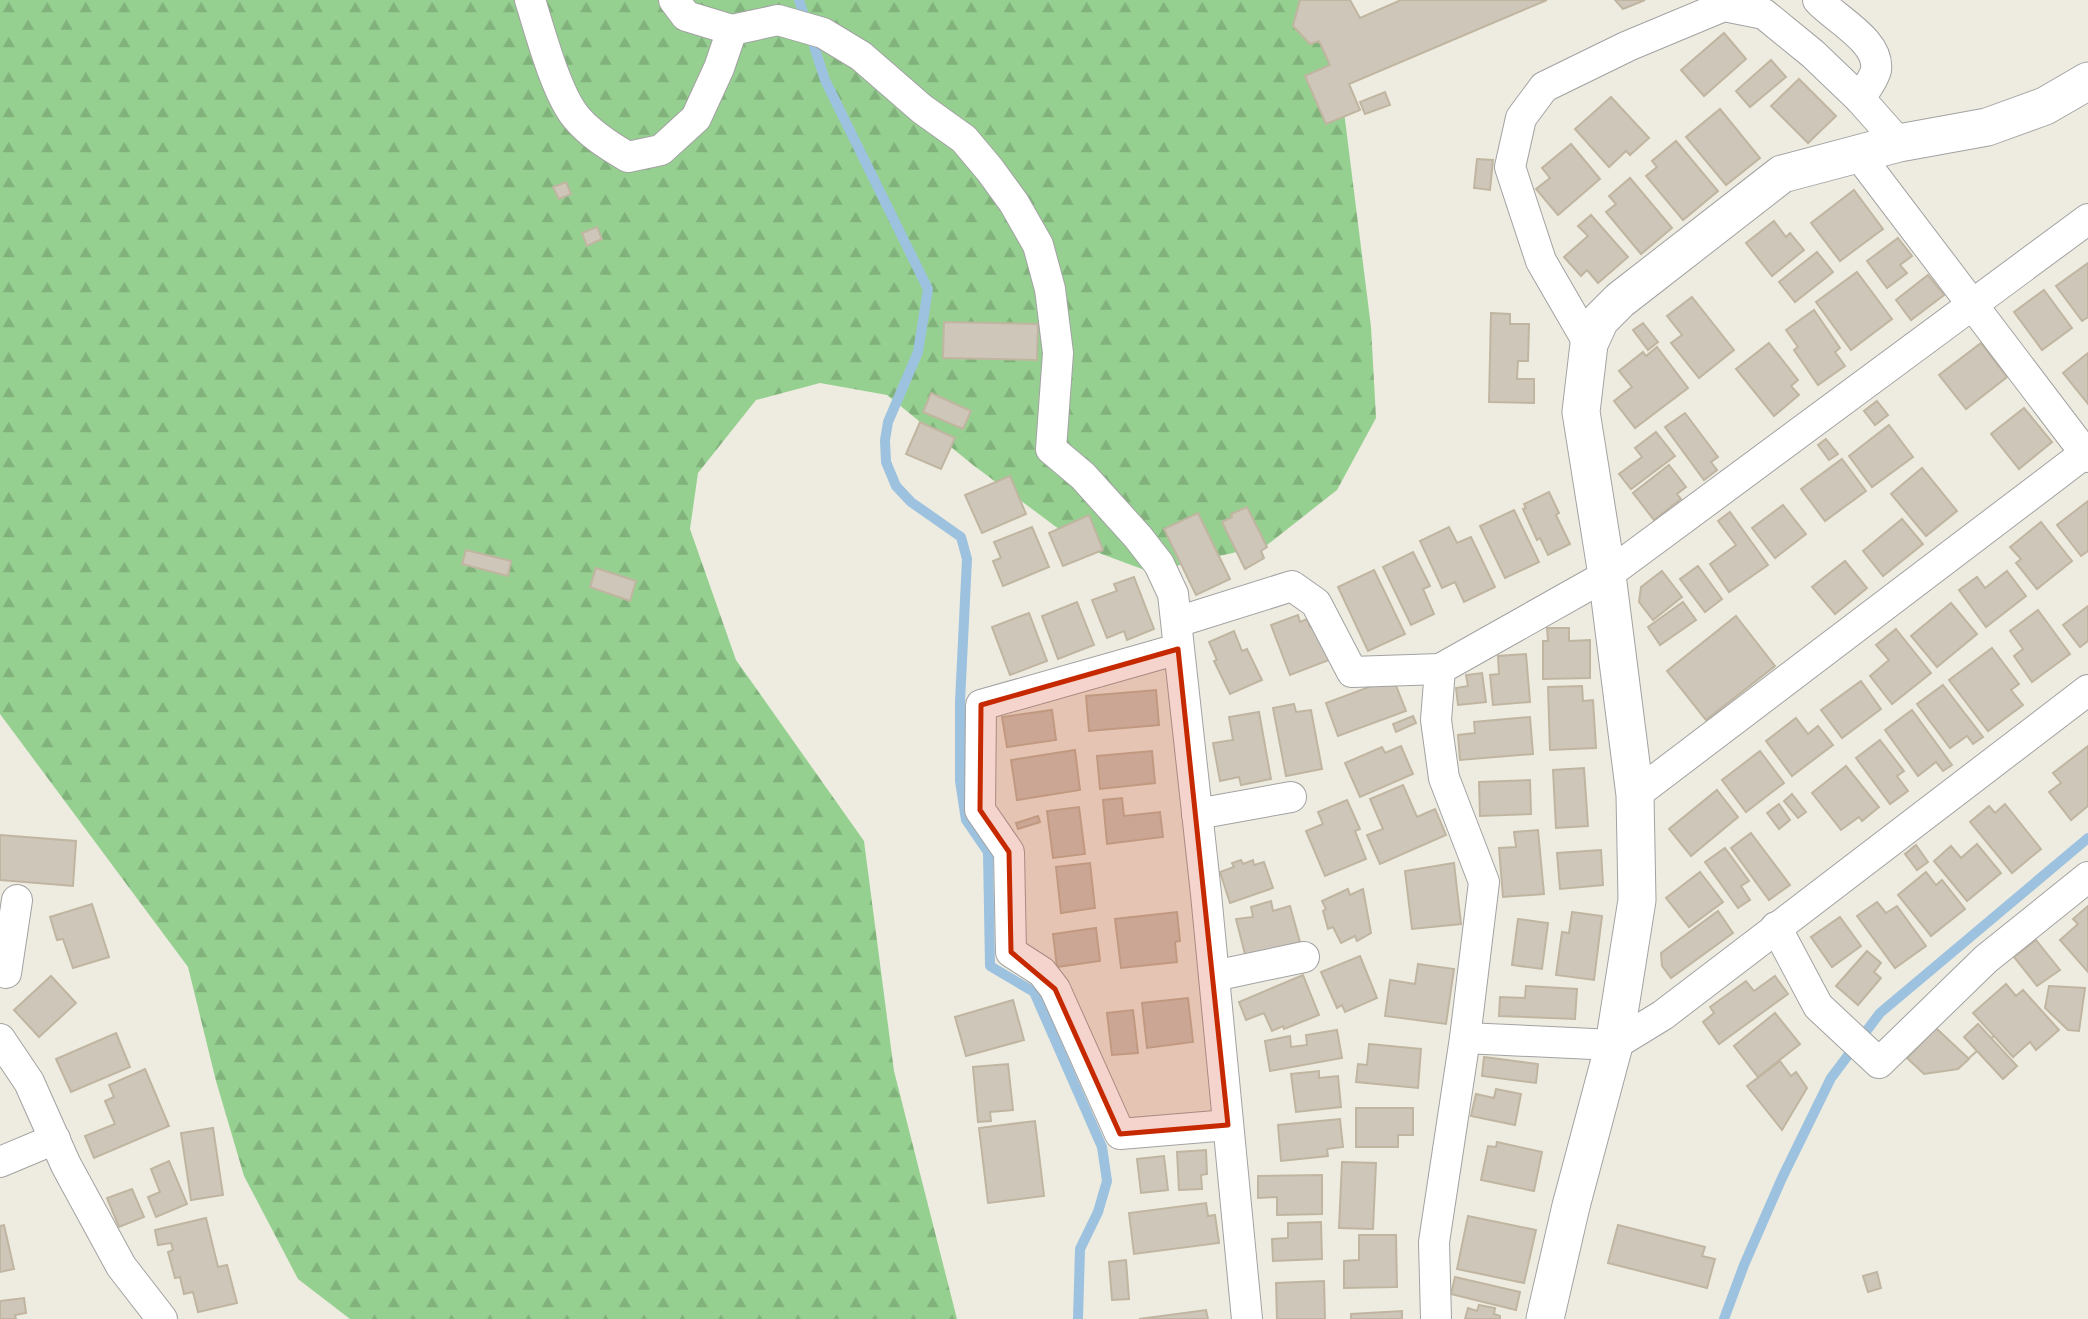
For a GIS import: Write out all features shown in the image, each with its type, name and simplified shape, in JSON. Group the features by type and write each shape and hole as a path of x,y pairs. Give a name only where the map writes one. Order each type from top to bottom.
{"street":[{"path":"530,0 557,81 575,116 602,142 628,157 661,150 696,118 719,68 732,30"},
{"path":"674,0 686,16 732,30 778,20 823,33 861,56 922,109 964,139 1014,203 1038,245 1050,289 1058,353 1051,449 1083,476 1159,564 1173,594 1247,1319"},
{"path":"1818,0 1863,38 1875,57 1876,71 1860,99"},
{"path":"1589,344 1541,261 1510,167 1521,118 1544,87 1628,46 1724,6 1764,14 1813,54 1860,99 1899,143"},
{"path":"1545,1319 1571,1206 1614,1045 1637,900 1635,795 1607,575 1581,412 1589,344 1600,320 1619,300 1782,174 1899,143 1987,127 2045,106 2088,81"},
{"path":"1635,795 2087,454 1858,154"},
{"path":"1228,1125 1120,1134 1055,989 1042,972 1011,952 1009,852 979,810 981,705 1177,635 1292,586 1316,603 1352,672 1440,670 1607,575 2088,219"},
{"path":"1436,1319 1434,1242 1465,1038 1484,882 1444,778 1436,720 1440,670"},
{"path":"1465,1038 1614,1045 1663,1015 2088,690"},
{"path":"1197,814 1291,797"},
{"path":"1776,928 1818,1006 1879,1063 1986,958 2088,877"},
{"path":"6,974 19,900"},
{"path":"1214,976 1304,957"},
{"path":"0,1039 29,1083 66,1165 121,1266 162,1319"},
{"path":"0,1162 55,1139"}],"highlighted area":[{"path":"1178,649 1228,1125 1120,1134 1055,989 1011,952 1009,852 980,810 981,705"}],"green space":[{"path":"0,0 1330,0 1371,327 1376,418 1337,490 1267,545 1150,572 1083,547 973,465 887,395 820,383 756,400 698,473 690,529 736,660 864,841 894,1071 957,1319 350,1319 298,1279 244,1176 216,1081 188,967 0,714"}],"building":[{"path":"1300,0 1350,0 1360,18 1401,0 1547,0 1349,84 1360,110 1326,124 1305,76 1330,65 1319,41 1310,44 1293,26"},
{"path":"1615,0 1645,0 1623,9"},
{"path":"1724,33 1746,59 1704,96 1681,70"},
{"path":"1771,60 1786,77 1750,107 1736,91"},
{"path":"1799,79 1836,116 1808,143 1771,106"},
{"path":"1385,92 1390,105 1365,114 1360,102"},
{"path":"1611,97 1649,138 1630,155 1626,151 1609,167 1575,129"},
{"path":"1720,109 1760,158 1726,185 1686,137"},
{"path":"1676,141 1718,191 1683,220 1646,176 1657,167 1652,161"},
{"path":"1571,144 1600,179 1558,215 1536,189 1550,178 1542,168"},
{"path":"1477,159 1493,160 1490,190 1474,188"},
{"path":"1630,178 1672,228 1641,254 1606,212 1616,204 1609,196"},
{"path":"566,182 571,194 559,199 553,187"},
{"path":"1854,190 1883,229 1840,261 1811,223"},
{"path":"1591,215 1628,257 1598,283 1587,270 1581,276 1564,257 1588,236 1578,226"},
{"path":"1774,221 1786,237 1790,233 1804,250 1772,276 1746,243"},
{"path":"597,227 602,239 587,246 582,233"},
{"path":"1898,238 1912,256 1900,265 1907,273 1887,288 1867,261"},
{"path":"1817,252 1833,272 1795,302 1779,282"},
{"path":"2088,263 2088,317 2082,321 2056,286"},
{"path":"1857,272 1892,319 1851,350 1816,302"},
{"path":"1928,275 1944,295 1911,320 1896,300"},
{"path":"2044,290 2072,328 2042,350 2014,312"},
{"path":"1692,297 1734,350 1699,378 1671,343 1682,335 1667,316"},
{"path":"1814,310 1840,348 1835,352 1845,366 1818,385 1794,350 1798,347 1786,330"},
{"path":"1491,313 1510,314 1510,324 1529,324 1528,361 1518,361 1517,379 1534,379 1534,403 1489,402"},
{"path":"944,322 1038,324 1037,360 943,358"},
{"path":"1643,323 1658,342 1648,350 1633,330"},
{"path":"1769,343 1798,380 1791,386 1799,395 1774,416 1736,369"},
{"path":"1981,343 2007,377 1966,409 1939,375"},
{"path":"1657,347 1688,388 1635,428 1614,401 1632,387 1619,371 1643,352 1646,356"},
{"path":"2088,353 2088,404 2063,373"},
{"path":"931,393 971,411 963,429 923,412"},
{"path":"1877,401 1888,415 1875,425 1864,411"},
{"path":"2024,408 2052,442 2019,469 1991,434"},
{"path":"1685,413 1718,457 1711,462 1717,470 1704,480 1665,427"},
{"path":"920,422 955,438 941,469 906,454"},
{"path":"1889,425 1913,457 1872,487 1849,456"},
{"path":"1656,432 1675,456 1631,489 1619,474 1642,457 1635,448"},
{"path":"1826,439 1838,454 1829,460 1818,445"},
{"path":"1842,459 1866,491 1825,521 1801,489"},
{"path":"1669,465 1686,487 1677,494 1681,499 1654,520 1633,493"},
{"path":"1922,468 1957,511 1926,536 1891,494"},
{"path":"1010,476 1026,514 982,533 965,495"},
{"path":"1549,492 1559,513 1556,515 1570,544 1548,555 1540,538 1537,540 1523,509 1526,508 1524,504"},
{"path":"2088,501 2088,551 2081,556 2057,525"},
{"path":"1783,505 1806,534 1775,558 1752,528"},
{"path":"1247,507 1267,547 1261,551 1264,558 1245,569 1222,522 1232,517 1231,514"},
{"path":"1514,510 1539,562 1505,578 1480,526"},
{"path":"1730,512 1768,565 1729,592 1710,564 1736,545 1718,521"},
{"path":"1198,513 1230,579 1196,595 1164,529"},
{"path":"1089,515 1103,550 1063,566 1049,533"},
{"path":"1902,519 1923,544 1883,576 1863,551"},
{"path":"2041,522 2072,561 2037,589 2016,563 2021,559 2010,547"},
{"path":"1032,527 1049,567 1003,586 993,561 1001,558 994,542"},
{"path":"1449,527 1457,543 1471,537 1495,587 1464,602 1455,582 1442,588 1420,541"},
{"path":"466,550 511,561 508,576 462,564"},
{"path":"1413,552 1430,586 1423,589 1434,614 1411,625 1383,567"},
{"path":"1845,561 1867,588 1835,614 1812,587"},
{"path":"1698,566 1722,599 1705,612 1680,579"},
{"path":"596,568 636,581 630,601 590,587"},
{"path":"1374,570 1405,634 1368,651 1338,587"},
{"path":"1662,571 1682,597 1653,620 1639,602 1641,587"},
{"path":"2007,571 2026,596 1986,627 1959,590 1977,577 1985,588"},
{"path":"1134,577 1154,629 1127,640 1124,631 1107,638 1092,600 1117,591 1114,584"},
{"path":"1077,602 1094,645 1058,659 1042,616"},
{"path":"1683,602 1696,620 1660,645 1648,627"},
{"path":"1951,603 1977,634 1937,667 1911,636"},
{"path":"2088,606 2088,641 2080,647 2063,625"},
{"path":"2038,610 2070,654 2032,682 2014,656 2023,649 2010,631"},
{"path":"1029,613 1047,661 1010,675 992,627"},
{"path":"1298,615 1300,622 1307,619 1310,627 1316,624 1329,660 1290,675 1271,625"},
{"path":"1736,616 1775,666 1706,720 1667,671"},
{"path":"1547,628 1569,628 1569,641 1590,640 1590,678 1543,679 1543,641 1548,641"},
{"path":"1896,629 1931,673 1892,704 1870,676 1889,660 1876,645"},
{"path":"1234,631 1242,651 1247,649 1262,680 1230,694 1214,661 1217,660 1209,642"},
{"path":"1992,648 2019,684 2011,690 2023,705 1988,731 1949,680"},
{"path":"1526,654 1530,702 1493,705 1490,675 1499,674 1498,656"},
{"path":"1482,673 1486,702 1458,705 1456,688 1468,686 1466,675"},
{"path":"1393,678 1406,711 1338,736 1326,703"},
{"path":"1861,681 1881,709 1842,738 1821,710"},
{"path":"1943,685 1983,737 1973,744 1967,736 1950,748 1917,704"},
{"path":"1582,686 1583,701 1593,700 1596,748 1550,750 1548,687"},
{"path":"1156,690 1159,725 1089,731 1086,696"},
{"path":"1294,704 1296,712 1311,710 1322,769 1286,776 1273,708"},
{"path":"1052,710 1056,740 1007,747 1002,717"},
{"path":"1912,710 1952,765 1943,771 1936,762 1918,776 1885,730"},
{"path":"1259,712 1271,779 1241,785 1239,777 1220,781 1213,743 1233,740 1229,717"},
{"path":"1413,716 1416,723 1396,732 1393,724"},
{"path":"1530,717 1533,754 1460,760 1458,735 1475,733 1474,722"},
{"path":"1796,718 1808,734 1818,726 1833,745 1792,776 1766,741"},
{"path":"1880,740 1904,771 1897,776 1908,791 1890,804 1856,758"},
{"path":"1401,746 1413,774 1360,797 1345,763 1382,747 1385,753"},
{"path":"2088,746 2088,806 2071,820 2049,792 2061,783 2053,773"},
{"path":"1075,750 1080,790 1017,800 1011,760"},
{"path":"1152,751 1155,783 1100,789 1097,756"},
{"path":"1760,751 1784,783 1746,812 1722,780"},
{"path":"1846,766 1879,807 1862,821 1859,817 1841,830 1812,793"},
{"path":"1584,768 1588,826 1556,828 1553,770"},
{"path":"1530,780 1531,814 1480,816 1479,782"},
{"path":"1403,785 1417,817 1435,809 1446,835 1380,864 1367,835 1383,829 1370,799"},
{"path":"1717,790 1738,817 1691,856 1669,829"},
{"path":"1792,794 1806,812 1798,818 1784,801"},
{"path":"1122,798 1124,816 1160,812 1163,837 1107,844 1103,800"},
{"path":"1347,800 1360,829 1355,831 1366,859 1325,876 1306,831 1323,824 1318,812"},
{"path":"1779,804 1790,820 1779,829 1767,813"},
{"path":"2005,804 2041,849 2012,873 1970,822 1989,806 1995,813"},
{"path":"1079,807 1085,854 1053,858 1047,811"},
{"path":"1038,816 1040,822 1018,829 1016,823"},
{"path":"1538,830 1544,894 1503,897 1499,848 1516,847 1514,832"},
{"path":"1751,833 1790,885 1769,900 1731,848"},
{"path":"0,835 76,841 73,886 0,880"},
{"path":"1977,844 2001,873 1967,901 1934,861 1951,846 1961,858"},
{"path":"1916,845 1928,862 1917,870 1905,854"},
{"path":"1725,848 1749,881 1741,886 1750,900 1738,908 1705,862"},
{"path":"1601,850 1603,885 1560,889 1557,853"},
{"path":"1241,860 1243,864 1253,860 1254,865 1264,862 1273,888 1230,903 1220,872 1234,867 1232,863"},
{"path":"1090,863 1095,908 1061,913 1056,867"},
{"path":"1454,863 1461,924 1412,929 1405,871"},
{"path":"1700,872 1723,902 1689,927 1666,898"},
{"path":"1926,872 1936,885 1942,880 1965,909 1931,936 1898,895"},
{"path":"1348,889 1350,895 1363,889 1371,933 1357,941 1355,936 1341,943 1333,927 1328,929 1323,911 1326,909 1322,901"},
{"path":"1271,901 1273,911 1290,906 1300,942 1246,958 1236,919 1253,917 1251,907"},
{"path":"1877,902 1886,913 1897,906 1926,946 1895,968 1857,916"},
{"path":"92,904 109,957 73,968 63,939 57,940 50,917"},
{"path":"2088,906 2088,972 2060,940 2078,924 2073,919"},
{"path":"1718,911 1733,933 1671,978 1662,966 1661,953"},
{"path":"1177,912 1180,941 1175,942 1177,962 1121,968 1115,919"},
{"path":"1572,912 1602,916 1594,980 1556,975 1562,932 1569,933"},
{"path":"1840,917 1861,946 1832,967 1811,937"},
{"path":"1518,919 1548,923 1542,969 1512,965"},
{"path":"1096,928 1100,961 1057,967 1053,934"},
{"path":"2036,940 2060,970 2037,986 2014,957"},
{"path":"1867,951 1881,963 1874,972 1881,978 1858,1005 1836,986"},
{"path":"1360,956 1377,998 1345,1012 1342,1005 1337,1008 1321,972"},
{"path":"1418,964 1454,969 1446,1024 1385,1016 1390,980 1415,984"},
{"path":"1303,975 1319,1015 1272,1031 1264,1013 1246,1020 1239,1002"},
{"path":"51,976 76,1003 39,1037 14,1010"},
{"path":"1775,976 1788,994 1719,1044 1703,1022 1714,1013 1710,1007 1746,981 1754,991"},
{"path":"2006,984 2016,996 2023,990 2059,1030 2036,1050 2030,1042 2013,1057 1973,1013"},
{"path":"1526,986 1577,989 1575,1019 1499,1016 1500,997 1525,998"},
{"path":"2049,986 2085,988 2079,1031 2068,1030 2045,1008"},
{"path":"1188,998 1193,1042 1147,1048 1142,1003"},
{"path":"1013,1000 1024,1040 966,1056 955,1017"},
{"path":"1133,1010 1138,1053 1112,1055 1107,1013"},
{"path":"1775,1013 1800,1044 1758,1077 1734,1046"},
{"path":"1978,1024 2017,1066 2003,1079 1964,1037"},
{"path":"1936,1028 1969,1059 1958,1069 1924,1074 1907,1058"},
{"path":"1337,1030 1342,1058 1270,1071 1265,1041 1290,1036 1291,1047 1307,1045 1306,1035"},
{"path":"116,1033 130,1067 71,1092 56,1059"},
{"path":"1369,1044 1421,1049 1418,1088 1356,1082 1358,1064 1367,1065"},
{"path":"1484,1057 1538,1064 1536,1083 1482,1076"},
{"path":"1780,1061 1791,1076 1796,1072 1807,1088 1782,1130 1747,1086"},
{"path":"1008,1064 1013,1110 990,1112 991,1121 978,1122 973,1067"},
{"path":"145,1069 169,1126 94,1158 85,1136 115,1124 105,1101 114,1097 109,1085"},
{"path":"1319,1071 1319,1078 1338,1076 1341,1107 1296,1112 1291,1074"},
{"path":"1496,1089 1521,1094 1515,1125 1471,1116 1476,1094 1494,1098"},
{"path":"1356,1108 1413,1108 1413,1135 1398,1135 1398,1147 1356,1147"},
{"path":"1340,1119 1343,1147 1327,1149 1328,1156 1281,1161 1278,1125"},
{"path":"1035,1121 1044,1196 988,1203 979,1128"},
{"path":"213,1128 223,1195 191,1200 181,1133"},
{"path":"1497,1142 1542,1152 1534,1191 1481,1180 1488,1146 1496,1147"},
{"path":"1206,1150 1207,1174 1201,1175 1202,1189 1179,1190 1177,1152"},
{"path":"1164,1156 1168,1190 1141,1193 1137,1159"},
{"path":"169,1161 187,1204 156,1217 148,1197 160,1192 151,1169"},
{"path":"1342,1162 1376,1163 1373,1229 1339,1228"},
{"path":"1322,1175 1322,1214 1277,1215 1277,1197 1258,1198 1258,1176"},
{"path":"132,1189 144,1217 119,1227 107,1198"},
{"path":"1206,1203 1208,1216 1215,1215 1219,1243 1134,1254 1129,1213"},
{"path":"1468,1216 1536,1230 1524,1283 1457,1269"},
{"path":"206,1218 218,1267 227,1265 237,1303 198,1312 193,1292 184,1294 180,1277 175,1278 168,1252 173,1250 171,1243 158,1245 155,1230"},
{"path":"1321,1222 1322,1259 1273,1261 1272,1239 1288,1238 1288,1223"},
{"path":"4,1225 14,1269 0,1272 0,1226"},
{"path":"1618,1225 1705,1247 1702,1256 1715,1259 1707,1288 1608,1263"},
{"path":"1359,1235 1396,1235 1397,1287 1344,1288 1344,1261 1359,1260"},
{"path":"1126,1260 1129,1299 1112,1300 1109,1262"},
{"path":"1877,1272 1881,1288 1868,1292 1863,1276"},
{"path":"1455,1277 1520,1292 1516,1310 1451,1294"},
{"path":"1324,1281 1325,1319 1277,1319 1276,1283"},
{"path":"24,1298 26,1313 15,1315 16,1319 0,1319 0,1301"},
{"path":"1479,1305 1495,1308 1494,1314 1500,1316 1500,1319 1465,1319 1468,1308 1477,1311"},
{"path":"1206,1310 1208,1319 1139,1319"},
{"path":"1402,1311 1402,1319 1351,1319 1351,1314"}],"waterway":[{"path":"799,0 825,80 928,289 918,352 888,422 886,462 896,486 911,502 961,537 967,559 960,702 960,781 966,820 988,852 990,966 1034,992 1102,1147 1107,1181 1098,1212 1080,1249 1078,1319"},
{"path":"1724,1319 1782,1178 1831,1078 1880,1013 2088,838"}]}
